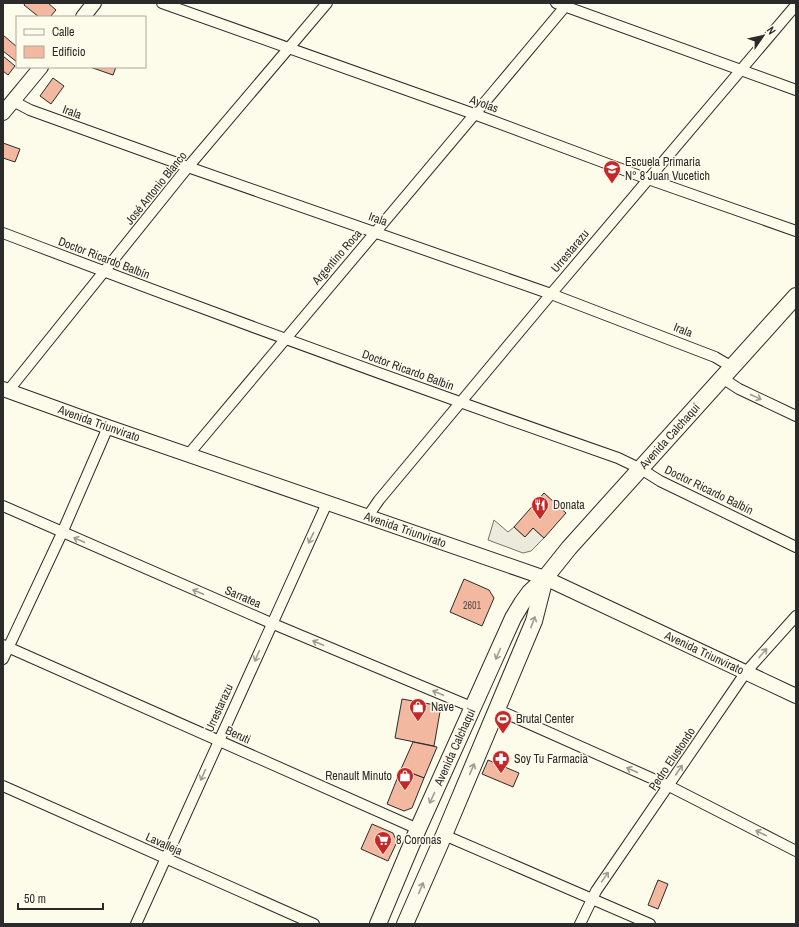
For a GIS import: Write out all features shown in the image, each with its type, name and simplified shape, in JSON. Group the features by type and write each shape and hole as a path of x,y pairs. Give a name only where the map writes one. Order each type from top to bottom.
{"main road":[{"name":"Avenida Calchaquí","path":"378,924 418,829 522,603 545,578 569,548 796,296"},
{"name":"Avenida Calchaquí","path":"405,924 534,621 545,578"}],"street":[{"path":"83,16 94,3"},
{"name":"Ayolas","path":"162,3 796,231"},
{"name":"José Antonio Blanco","path":"6,390 188,168 327,3"},
{"path":"563,4 796,90"},
{"name":"Argentino Roca","path":"188,455 284,339 376,232 563,4"},
{"name":"Urrestarazu","path":"368,516 379,500 551,294 796,5"},
{"path":"3,113 40,68"},
{"name":"Irala","path":"13,101 30,110 188,168 551,294 715,357 739,389 796,416"},
{"name":"Doctor Ricardo Balbín","path":"3,234 284,339 618,458 641,469 660,481 796,547"},
{"name":"Avenida Triunvirato","path":"6,390 188,455 545,578 796,696"},
{"path":"3,659 6,646 62,533 108,427"},
{"name":"Urrestarazu","path":"136,924 327,503"},
{"name":"Sarratea","path":"3,506 62,533 474,708"},
{"name":"Pedro Elustondo","path":"580,924 592,899 746,672 796,616"},
{"name":"Beruti","path":"6,646 418,829"},
{"path":"496,709 668,786 796,851"},
{"name":"Lavalleja","path":"3,786 314,924"},
{"path":"444,835 650,924"}],"shaded area":[{"path":"494,520 508,532 514,527 525,537 533,528 544,538 531,551 523,553 488,540"}],"building":[{"path":"25,3 48,3 56,10 51,16 38,16 24,5"},
{"path":"3,35 16,46 16,61 3,51"},
{"path":"3,56 15,66 8,75 3,71"},
{"path":"93,68 116,68 113,75"},
{"path":"53,78 64,86 51,104 40,96"},
{"path":"3,143 20,149 15,162 3,158"},
{"name":"Donata","path":"544,493 566,513 544,538 533,528 525,537 514,527"},
{"path":"464,579 489,590 494,598 482,626 450,612"},
{"name":"Nave","path":"402,699 441,706 434,746 395,738"},
{"path":"413,742 437,747 424,778 401,769"},
{"name":"Soy Tu Farmacia","path":"488,760 519,773 513,787 482,774"},
{"name":"Renault Minuto","path":"401,769 424,778 412,808 404,811 387,804"},
{"path":"372,824 393,833 397,842 388,861 361,849"},
{"path":"658,880 668,884 658,909 648,905"}],"place":[{"name":"Escuela Primaria N° 8 Juan Vucetich","path":"612,184"},
{"name":"Donata","path":"540,520"},
{"name":"Nave","path":"418,722"},
{"name":"Brutal Center","path":"503,734"},
{"name":"Soy Tu Farmacia","path":"501,774"},
{"name":"Renault Minuto","path":"405,791"},
{"name":"8 Coronas","path":"383,855"}]}
